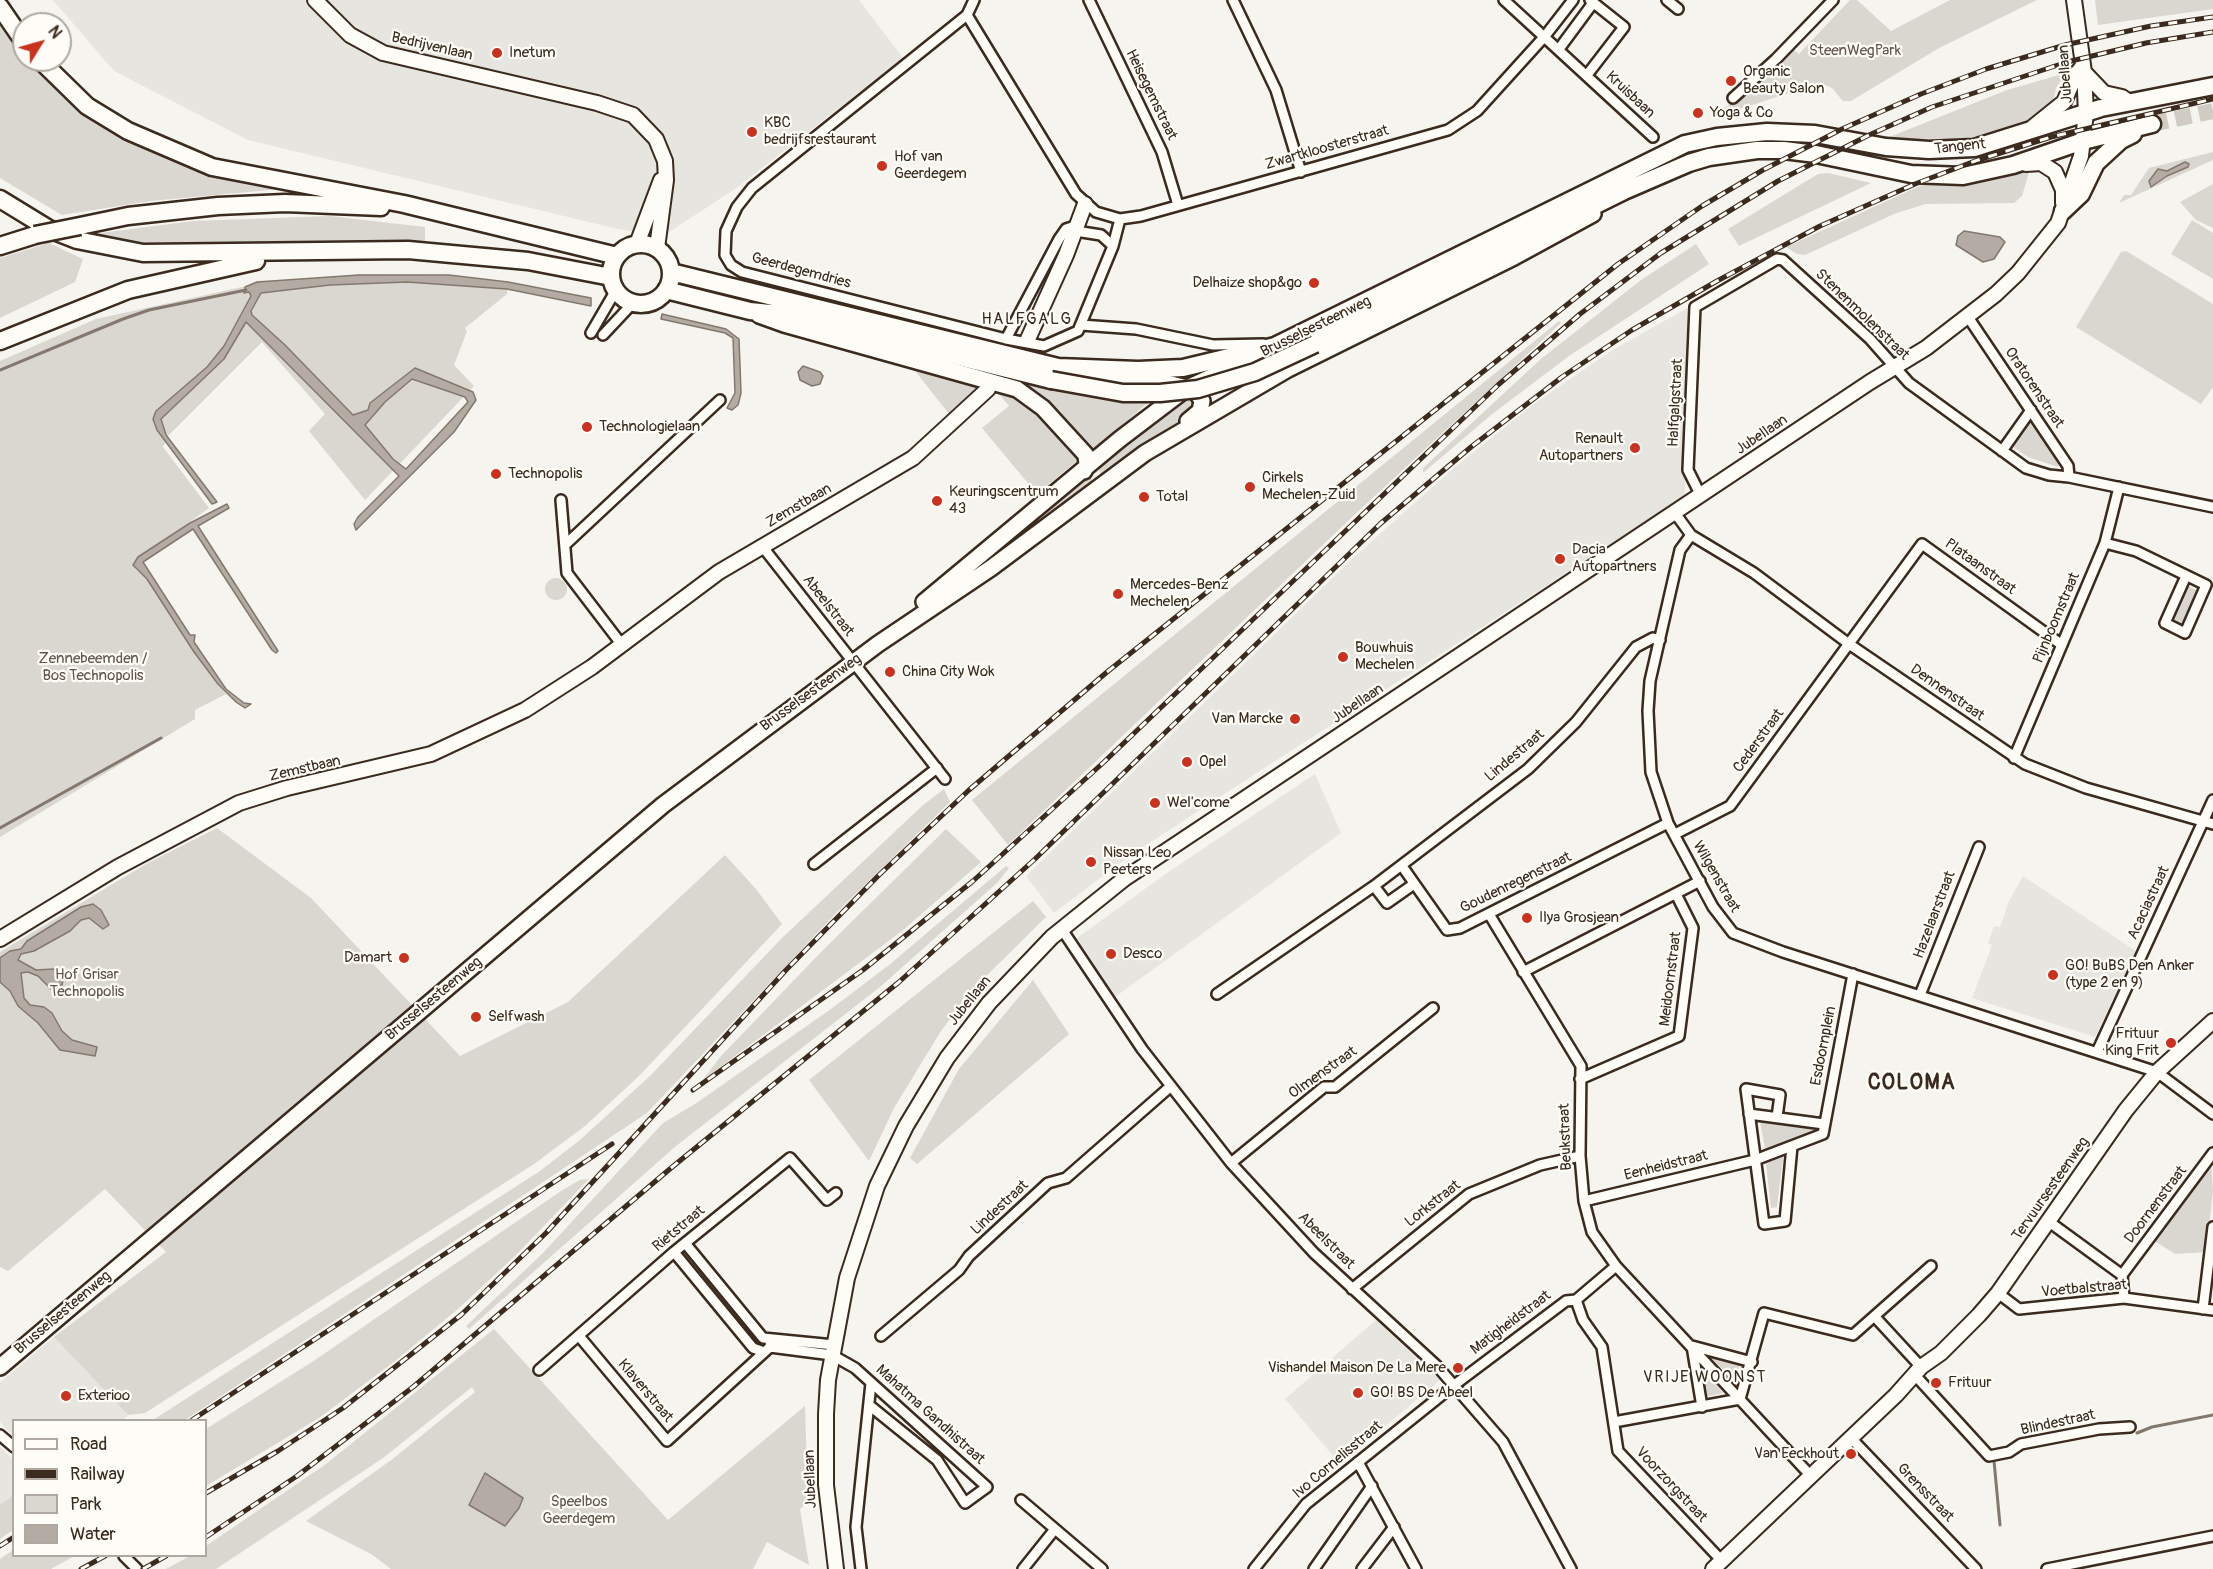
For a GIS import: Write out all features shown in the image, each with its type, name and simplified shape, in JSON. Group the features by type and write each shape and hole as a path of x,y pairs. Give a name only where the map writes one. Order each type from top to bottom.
{"highway":[{"path":"0,7 12,24"},
{"path":"52,72 87,106 128,131 169,151 212,167 427,210 617,256"},
{"name":"Tangent","path":"1700,141 1742,134 1803,133 1886,147 1929,150 1980,147 2030,129 2086,113 2129,102 2213,86"},
{"name":"Tangent","path":"1710,157 1757,150 1784,150 1941,177 1977,174 2013,165 2083,141 2151,125 2121,140 2109,150 2092,169 2081,194 2062,214"},
{"name":"Brusselsesteenweg","path":"1275,346 1546,214 1668,151 1700,141"},
{"name":"Brusselsesteenweg","path":"1647,182 1689,163 1710,157"},
{"path":"670,272 1123,393 1160,393 1198,389 1244,376 1315,344 1503,253 1544,230 1647,182"},
{"path":"0,199 49,229 77,240 143,253 408,250 528,261 614,284 633,303 652,301 666,290 670,272 666,259 657,248 638,244 626,249 617,256 614,284"},
{"path":"0,246 35,235 128,216 218,206 285,204 427,210"},
{"path":"0,341 128,290 251,262 337,251"},
{"path":"666,290 750,311 790,315 1054,374 1183,368 1275,346"}],"main road":[{"name":"Bedrijvenlaan","path":"315,0 350,35 383,53 597,103 633,115 656,139 662,150 666,170 657,248"},
{"name":"Jubellaan","path":"836,1569 829,1520 826,1462 828,1381 856,1245 877,1186 911,1117 947,1058 982,1012 1011,977 1061,928 1149,862 1968,317 2018,273 2062,214 2083,141 2086,113 2084,69 2074,0"},
{"path":"2030,129 2064,102 2076,74 2084,69 2104,93 2129,102"},
{"path":"2013,165 2037,163 2050,168 2063,190 2062,214"},
{"path":"638,244 666,170"},
{"name":"Brusselsesteenweg","path":"0,1367 663,805 971,572 1145,453 1232,401 1346,339 1514,257 1647,182"},
{"path":"1028,339 1089,207"},
{"path":"750,311 784,324 1017,389 1043,408 1086,455 1087,465 1084,471"},
{"name":"Brusselsesteenweg","path":"971,572 1120,439 1187,388 1275,346"},
{"path":"1220,373 1212,383 1213,393 1221,400 1232,401"},
{"path":"1054,374 1173,384 1199,395 1202,401 1200,411 1145,453"},
{"name":"Zemstbaan","path":"0,939 109,871 220,812 287,788 388,766 446,748 525,710 622,645 703,583 913,458 988,389"},
{"name":"Tervuursesteenweg","path":"1718,1565 1851,1438 1917,1371 1959,1336 1998,1293 2126,1110 2157,1072 2213,1021"}],"street":[{"name":"Geerdegemdries","path":"974,0 967,15 752,188 737,207 726,231 725,255 731,265 742,273 1036,346 1049,345 1072,336 1082,325"},
{"name":"Heisegemstraat","path":"1089,0 1162,152 1178,205"},
{"path":"1233,0 1276,90 1301,172"},
{"path":"1545,36 1573,0"},
{"path":"1668,0 1678,9"},
{"path":"1733,98 1776,59 1833,0"},
{"name":"Kruisbaan","path":"1559,49 1592,1 1624,27 1587,75"},
{"name":"Kruisbaan","path":"1511,2 1653,136"},
{"path":"967,15 1063,173 1089,207 1102,215 1120,219 1113,246 1082,325 1136,329 1213,345 1257,343 1275,346"},
{"name":"Zwartkloosterstraat","path":"1120,219 1301,172 1448,130 1477,111 1545,36"},
{"path":"1006,339 1066,230 1079,229 1101,235 1113,246"},
{"name":"Stenenmolenstraat","path":"1695,307 1777,260 1789,267 1870,339 1909,383 2026,468 2049,475 2069,477 2213,507"},
{"path":"591,333 614,284"},
{"path":"603,335 633,303"},
{"name":"Halfgalgstraat","path":"1695,307 1688,470 1701,496"},
{"name":"Oratorenstraat","path":"1968,317 2068,466 2069,477"},
{"path":"565,545 720,400"},
{"path":"2002,451 2031,410"},
{"name":"Pijnboomstraat","path":"2014,758 2106,543 2119,487"},
{"path":"561,500 567,573 622,645"},
{"path":"1675,513 1690,535"},
{"name":"Wilgenstraat","path":"1690,535 1680,550 1650,681 1648,738 1651,772 1668,823 1713,907 1733,933 1783,952 2157,1072 2213,1114"},
{"name":"Dennenstraat","path":"1690,535 1754,573 1849,644 2014,758 2086,788 2208,823"},
{"path":"2106,543 2136,551 2206,585 2185,633 2164,623 2186,576"},
{"name":"Plataanstraat","path":"1849,644 1922,544 2062,645"},
{"name":"Abeelstraat","path":"762,546 945,779"},
{"name":"Lindestraat","path":"1217,994 1402,866 1528,769 1576,722 1636,647 1653,638 1660,640"},
{"name":"Cederstraat","path":"1675,834 1731,806 1849,644"},
{"path":"814,864 938,768"},
{"name":"Acaciastraat","path":"2097,1052 2208,823 2213,800"},
{"name":"Goudenregenstraat","path":"1402,866 1448,930 1460,928 1489,914 1668,823"},
{"name":"Hazelaarstraat","path":"1920,995 1978,847"},
{"path":"1523,972 1700,881"},
{"path":"1374,886 1387,903 1414,884"},
{"name":"Meidoornstraat","path":"1580,1079 1679,1036 1693,928 1676,894"},
{"name":"Beukstraat","path":"1489,914 1581,1066 1580,1156 1584,1201 1592,1232 1616,1266 1810,1476"},
{"name":"Abeelstraat","path":"1061,928 1137,1041 1231,1163 1314,1253 1437,1366 1503,1442 1571,1569"},
{"name":"Esdoornplein","path":"1824,1124 1853,974"},
{"name":"Olmenstraat","path":"1231,1163 1324,1087 1335,1087 1433,1008"},
{"name":"Lindestraat","path":"881,1336 959,1270 969,1256 1048,1184 1066,1178 1171,1086"},
{"path":"1777,1117 1780,1095 1746,1089 1764,1224 1785,1221 1792,1146"},
{"path":"1749,1114 1824,1124 1823,1134 1755,1160"},
{"name":"Doornenstraat","path":"2122,1275 2213,1153"},
{"name":"Lorkstraat","path":"1352,1289 1469,1194 1540,1165 1580,1156"},
{"name":"Rietstraat","path":"539,1370 674,1252 790,1158 827,1200 836,1192"},
{"name":"Eenheidstraat","path":"1584,1201 1755,1160"},
{"path":"2048,1221 2122,1275 2124,1298"},
{"path":"2208,1309 2213,1227"},
{"path":"685,1243 768,1346"},
{"path":"674,1252 753,1348 768,1346 833,1350"},
{"name":"Matigheidstraat","path":"1453,1386 1566,1301 1576,1300 1616,1266"},
{"path":"1614,1422 1740,1399 1764,1313 1853,1335 1931,1266"},
{"name":"Voetbalstraat","path":"1998,1293 2019,1309 2124,1298 2208,1309"},
{"name":"Voorzorgstraat","path":"1576,1300 1582,1320 1602,1347 1618,1450 1718,1565"},
{"path":"1875,1317 1917,1371"},
{"name":"Klaverstraat","path":"579,1336 667,1441 768,1346"},
{"path":"1702,1407 1692,1346 1752,1362"},
{"name":"Mahatma Gandhistraat","path":"833,1350 987,1487 965,1503 937,1460 869,1406"},
{"name":"Blindestraat","path":"1917,1371 1958,1423 1989,1456 2009,1452 2021,1444 2099,1429 2130,1426"},
{"path":"861,1569 856,1527 871,1383"},
{"name":"Ivo Cornelisstraat","path":"1254,1569 1306,1503 1453,1386"},
{"path":"0,1435 12,1446"},
{"name":"Grensstraat","path":"1851,1438 1976,1569"},
{"path":"1358,1462 1415,1568"},
{"path":"1314,1569 1372,1486"},
{"path":"1021,1500 1102,1569"},
{"path":"1362,1569 1394,1527"},
{"path":"1023,1569 1055,1529"},
{"path":"2048,1569 2213,1536"},
{"path":"125,1557 137,1569"}],"shaded area":[{"path":"53,0 859,0 903,58 735,189 663,236 618,229 248,140 114,71 72,22 72,12 63,12"},
{"path":"1689,307 1685,496 1124,860 1054,913 1026,876 1353,558 1455,467 1535,403 1611,351"},
{"path":"1315,774 1341,833 1115,997 1077,938 1167,873"},
{"name":"GO! BuBS Den Anker (type 2 en 9)","path":"2023,876 2136,951 2095,1037 1972,998 1992,945 1988,943 1994,926 2000,927 2009,901"},
{"name":"GO! BS De Abeel","path":"1376,1320 1440,1380 1340,1464 1285,1399"},
{"path":"54,1337 128,1415 124,1419 12,1419 12,1435 0,1422 0,1382"},
{"path":"0,1446 12,1459 12,1496 0,1505"}],"green space":[{"name":"SteenWegPark","path":"1850,0 1857,0 1891,31 1950,0 2037,0 1939,48 1851,101 1843,101 1832,88 1819,83 1719,116 1717,113 1740,97 1791,47 1799,54"},
{"path":"2095,0 2213,0 2213,9 2098,25"},
{"path":"0,15 12,32 12,72 44,72 97,122 194,168 280,189 151,201 62,215 0,178"},
{"path":"2066,73 2056,88 2053,102 2029,123 1942,143 1887,138 2007,90"},
{"path":"2213,152 2213,160 2119,203 2124,195 2131,195 2149,168"},
{"path":"2030,169 2022,196 2014,203 1925,204 1894,214 1805,255 1797,254 1786,247 1924,184 1975,182"},
{"path":"1828,173 1871,183 1739,246 1728,229 1818,174"},
{"path":"2213,184 2213,228 2196,220 2180,202"},
{"path":"329,216 425,227 425,243 213,250 127,244 96,238 93,234 193,221"},
{"path":"2192,220 2213,233 2213,279 2171,254"},
{"path":"49,243 83,259 75,282 0,318 0,258"},
{"path":"1696,244 1709,264 1569,356 1491,415 1423,473 1423,468 1541,359 1641,280"},
{"path":"2126,251 2213,304 2213,387 2201,404 2076,327 2121,252"},
{"name":"Zennebeemden / Bos Technopolis","path":"361,274 449,275 508,282 507,294 465,328 467,331 454,365 474,386 365,500 309,431 325,414 262,342 168,436 163,447 209,508 134,562 136,570 147,579 194,652 226,694 195,710 195,719 0,837 0,361 96,319 242,287"},
{"path":"1559,321 1561,323 1350,519 1008,845 972,800"},
{"path":"912,367 981,384 949,414"},
{"path":"1009,377 1151,400 1091,452 1060,420 1045,398"},
{"path":"1002,388 1029,402 1078,451 1079,459 1037,494 982,428 1009,406 998,393"},
{"path":"1182,401 1190,401 1193,407 1188,416 1101,477 1099,468 1104,461"},
{"path":"2029,419 2058,462 2058,467 2028,457 2010,445"},
{"path":"1090,472 1094,486 981,567 977,566"},
{"path":"556,578 564,581 567,589 564,597 556,600 548,597 545,589 548,581"},
{"path":"2186,585 2198,591 2183,625 2170,620"},
{"path":"944,789 950,802 838,911 647,1113 187,1419 155,1419 540,1171 580,1140 651,1075 782,938 922,806"},
{"name":"Hof Grisar Technopolis","path":"217,828 311,898 460,1056 568,1002 725,855 756,889 782,924 639,1076 585,1126 534,1164 145,1413 128,1415 54,1337 166,1252 105,1189 8,1271 0,1267 0,952 146,864"},
{"path":"946,829 981,862 902,931 703,1080 720,1057 826,947"},
{"path":"1006,866 1009,868 998,882 880,987 676,1146 469,1329 466,1326 542,1254 663,1123 695,1104 831,1009 889,965"},
{"path":"1033,901 1046,917 974,988 941,1031 894,1108 869,1161 809,1080"},
{"path":"1033,980 1069,1034 917,1164 910,1158 959,1069"},
{"path":"1760,1121 1820,1129 1819,1132 1765,1149"},
{"path":"1783,1157 1777,1207 1771,1208 1766,1163"},
{"path":"2211,1162 2213,1191 2206,1252 2175,1254 2153,1240"},
{"path":"589,1179 515,1256 458,1309 395,1361 319,1418 207,1485 207,1428 315,1360 580,1180"},
{"name":"Speelbos Geerdegem","path":"494,1329 668,1520 805,1406 808,1501 800,1509 809,1565 767,1542 753,1569 391,1569 371,1554 306,1521 394,1458 475,1392 472,1387 383,1458 216,1569 166,1569 188,1557 207,1557 207,1545 326,1464","holes":["489,1474 522,1498 504,1526 469,1504"]},
{"path":"1709,1355 1740,1363 1735,1383"},
{"path":"1698,1364 1723,1393 1705,1397"},
{"path":"12,1496 12,1531 0,1539 0,1505"},
{"path":"12,1551 12,1557 72,1557 51,1569 0,1569 0,1559"}],"water":[{"path":"2185,162 2189,164 2188,167 2167,176 2151,187 2149,181 2158,169 2167,171"},
{"path":"1964,231 2000,237 2005,242 1994,259 1983,262 1956,245 1958,236"},
{"path":"359,275 449,275 508,282 591,298 591,306 507,289 407,282 330,285 261,293 251,311 252,315 285,345 353,415 368,410 370,403 415,368 473,392 476,400 454,432 356,530 354,524 358,517 399,476 246,322 224,359 161,419 166,435 217,502 212,504 157,430 153,419 156,411 207,367 224,346 251,296 249,292 244,293 245,287 257,282","holes":["412,379 465,397 468,402 406,469 393,459 365,425 385,402"]},
{"path":"662,314 726,329 739,339 741,393 738,405 732,410 727,408 735,393 733,338 725,333 661,319"},
{"path":"803,366 820,372 823,376 820,384 812,386 800,380 798,372"},
{"path":"227,504 229,508 198,526 278,651 276,653 193,529 143,562 190,635 195,635 194,642 226,689 244,703 251,704 245,708 218,684 194,652 147,579 133,565 138,557 190,523"},
{"path":"93,904 101,910 109,925 103,929 89,918 81,920 70,931 34,951 21,954 18,960 36,970 54,969 64,975 62,985 51,989 38,976 28,972 21,973 24,998 30,1005 44,1007 52,1013 62,1031 72,1040 97,1047 95,1056 60,1050 38,1023 18,1006 10,991 0,982 0,958 10,951 21,949 27,941 81,907"},
{"path":"485,1473 523,1498 519,1508 505,1526 469,1505"}],"waterway":[{"path":"0,370 149,310 246,290"},
{"path":"0,828 161,738"},
{"path":"2137,1433 2152,1427 2213,1415"},
{"path":"1994,1461 2000,1525"}],"tunnel":[{"path":"2152,124 2213,111"}],"railway":[{"path":"207,1492 278,1451 343,1408 461,1315 546,1233 786,970 878,876 969,790 1107,672 1618,264 1702,206 1763,170 1842,129 1921,94 1986,69 2065,45 2151,26 2213,17"},
{"path":"693,1090 863,970 973,881 1104,762 1498,385 1580,314 1661,253 1778,181 1869,135 1932,107 2067,62 2146,43 2213,32"},
{"path":"207,1536 297,1476 413,1387 671,1168 899,982 1035,859 1380,524 1471,447 1562,377 1632,330 1717,281 1820,226 1915,184 1975,161 2051,137 2213,99"},
{"path":"194,1419 612,1144"},
{"path":"0,1546 12,1538"},
{"path":"81,1569 103,1557"},
{"path":"143,1569 164,1557"}],"place":[{"name":"Inetum","path":"497,53"},
{"name":"Organic Beauty Salon","path":"1731,81"},
{"name":"Yoga & Co","path":"1698,113"},
{"name":"KBC bedrijfsrestaurant","path":"752,132"},
{"name":"Hof van Geerdegem","path":"882,166"},
{"name":"Delhaize shop&go","path":"1314,283"},
{"name":"Technologielaan","path":"587,427"},
{"name":"Renault Autopartners","path":"1635,448"},
{"name":"Technopolis","path":"496,474"},
{"name":"Cirkels Mechelen-Zuid","path":"1250,487"},
{"name":"Total","path":"1144,497"},
{"name":"Keuringscentrum 43","path":"937,501"},
{"name":"Dacia Autopartners","path":"1560,559"},
{"name":"Mercedes-Benz Mechelen","path":"1118,594"},
{"name":"Bouwhuis Mechelen","path":"1343,657"},
{"name":"China City Wok","path":"890,672"},
{"name":"Van Marcke","path":"1295,719"},
{"name":"Opel","path":"1187,762"},
{"name":"Wel'come","path":"1155,803"},
{"name":"Nissan Leo Peeters","path":"1091,862"},
{"name":"Ilya Grosjean","path":"1527,918"},
{"name":"Desco","path":"1111,954"},
{"name":"Damart","path":"404,958"},
{"name":"GO! BuBS Den Anker (type 2 en 9)","path":"2053,975"},
{"name":"Selfwash","path":"476,1017"},
{"name":"Frituur King Frit","path":"2171,1043"},
{"name":"Vishandel Maison De La Mere","path":"1458,1368"},
{"name":"Frituur","path":"1936,1383"},
{"name":"GO! BS De Abeel","path":"1358,1393"},
{"name":"Exterioo","path":"66,1396"},
{"name":"Van Eeckhout","path":"1851,1454"}],"district":[{"name":"HALFGALG","path":"1027,320"},
{"name":"COLOMA","path":"1912,1084"},
{"name":"VRIJE WOONST","path":"1705,1378"}]}
